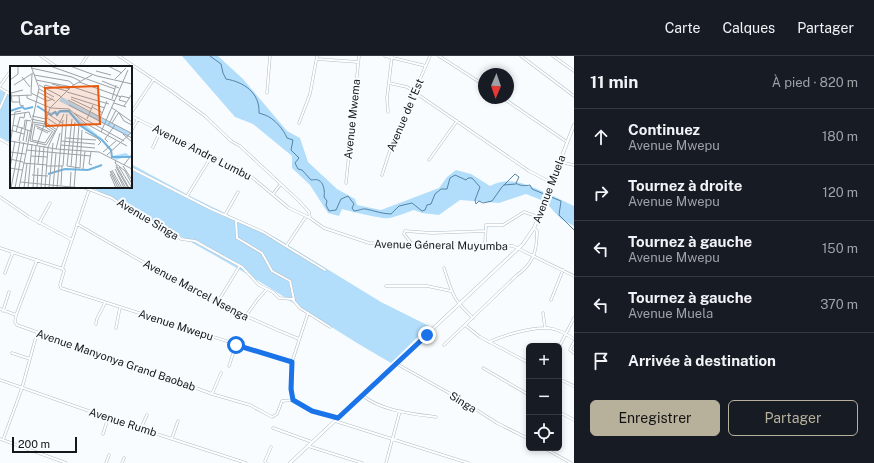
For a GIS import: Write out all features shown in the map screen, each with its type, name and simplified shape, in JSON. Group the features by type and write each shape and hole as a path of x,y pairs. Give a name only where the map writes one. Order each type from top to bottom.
{"street":[{"path":"41,56 56,66"},
{"path":"81,66 87,56"},
{"name":"Avenue Géneral Muyumba","path":"119,56 205,116 229,140 253,158 280,185 301,203 309,212 310,218 322,227 369,243 485,244 513,246 574,276"},
{"path":"267,92 270,56"},
{"name":"Avenue Mwema","path":"346,182 359,56"},
{"path":"385,56 426,66"},
{"name":"Avenue de l'Est","path":"382,175 391,147 430,56"},
{"path":"439,56 478,81"},
{"path":"521,56 574,96"},
{"path":"553,56 574,71"},
{"path":"299,123 310,94 317,57 358,62"},
{"path":"388,112 387,98 392,57"},
{"path":"9,73 0,87 10,94"},
{"path":"132,113 154,79"},
{"path":"389,83 407,87 529,171 552,184"},
{"path":"0,108 7,92"},
{"path":"512,104 567,142"},
{"name":"Avenue Andre Lumbu","path":"132,116 211,157 248,174 274,194 289,208 305,218"},
{"path":"132,129 138,119"},
{"path":"429,160 457,121"},
{"name":"Avenue Muela","path":"459,304 518,249 534,228 567,142 573,131 574,125"},
{"path":"154,147 161,130"},
{"path":"0,139 10,144"},
{"path":"188,196 211,157"},
{"path":"560,162 574,165"},
{"path":"132,168 225,215 263,232 287,245 325,270"},
{"path":"274,194 280,185"},
{"path":"0,248 62,268 89,188"},
{"name":"Avenue Singa","path":"89,188 112,198 134,213 173,231 181,239 195,241 245,269 256,282 279,298 294,300 300,308 330,327"},
{"path":"225,215 238,192"},
{"path":"0,197 39,223 72,240"},
{"path":"39,223 50,203"},
{"path":"485,244 486,225 503,225 524,212 539,217"},
{"path":"287,245 305,218 310,218"},
{"path":"236,220 237,238 262,253 272,271 290,281 294,300"},
{"name":"Avenue Marcel Nsenga","path":"76,224 217,303 245,317 299,339"},
{"path":"444,345 516,276 527,269 533,256 537,236 537,231 534,228"},
{"path":"412,244 404,234 405,231 432,233 485,231"},
{"path":"5,273 13,252"},
{"path":"0,309 16,315 37,260"},
{"path":"217,303 239,267"},
{"name":"Avenue Mwepu","path":"62,268 64,272 60,287 292,362"},
{"path":"444,268 451,291 459,304 473,318"},
{"path":"551,300 563,270"},
{"path":"386,286 427,286 451,291"},
{"path":"245,317 256,301 267,289"},
{"path":"3,310 9,292"},
{"path":"96,324 96,319 104,310 105,302"},
{"path":"290,463 397,364 459,304"},
{"path":"116,328 120,307"},
{"path":"308,313 292,362 291,389 293,400 312,411 338,418"},
{"path":"543,313 545,328"},
{"name":"Avenue Manyonya Grand Baobab","path":"16,315 16,324 38,333 155,372 212,394 241,402 273,417 277,414 282,401 293,400"},
{"path":"561,343 574,318"},
{"path":"465,325 480,337 526,361"},
{"path":"490,342 516,333 545,328 559,331 574,340 570,350 574,353"},
{"path":"38,333 22,388 1,439 66,463"},
{"path":"229,366 236,345"},
{"path":"12,353 30,359"},
{"name":"Singa","path":"397,364 458,398 488,418 526,437"},
{"path":"483,368 526,393"},
{"path":"212,394 220,373"},
{"name":"Avenue Rumb","path":"0,380 108,418 246,463"},
{"path":"562,380 574,386"},
{"path":"362,395 374,402 400,411 436,417"},
{"path":"386,463 400,411"},
{"path":"562,414 574,420"},
{"path":"141,428 147,415"},
{"path":"103,434 108,418"},
{"path":"172,438 178,421"},
{"path":"335,421 468,463"},
{"path":"273,428 312,442"},
{"path":"308,446 362,463"},
{"path":"266,463 265,461 270,447"},
{"path":"549,451 570,463"},
{"path":"106,463 109,455"},
{"path":"122,463 124,458"}],"shaded area":[{"path":"182,56 218,56 243,79 287,131 300,138 308,162 337,189 355,199 357,205 381,210 439,188 447,177 456,170 471,174 490,186 497,183 511,181 524,184 544,192 541,200 526,194 499,203 460,200 439,215 422,213 414,210 387,218 342,209 339,216 328,213 310,185 292,168 292,156 253,124 235,117"},
{"path":"0,90 10,95 10,142 0,137"},
{"path":"132,165 190,196 278,239 381,302 429,326 391,363 353,341 242,271 93,188 132,188"},
{"path":"551,195 574,206 574,226 561,219 548,205"}],"waterway":[{"path":"210,56 221,64 226,79 245,86 254,94 259,106 259,113 275,121 287,138 293,140 291,150 299,158 295,163 298,169 302,170 311,180 317,180 322,183 324,197 327,201 326,205 329,211 336,210 341,199 348,196 354,204 352,208 354,211 365,209 391,214 399,206 412,203 422,211 425,210 427,205 431,204 435,194 441,189 447,189 450,178 455,175 466,180 468,178 472,178 480,187 475,200 476,204 479,201 483,203 492,201 502,187 515,174 519,177 516,183 517,184 523,186 530,185 532,189 544,194"},
{"path":"504,185 516,184"},
{"path":"551,197 561,201 559,215 574,230"}],"route":[{"path":"236,345 292,362 291,395 293,400 312,411 338,418 427,335"}]}
